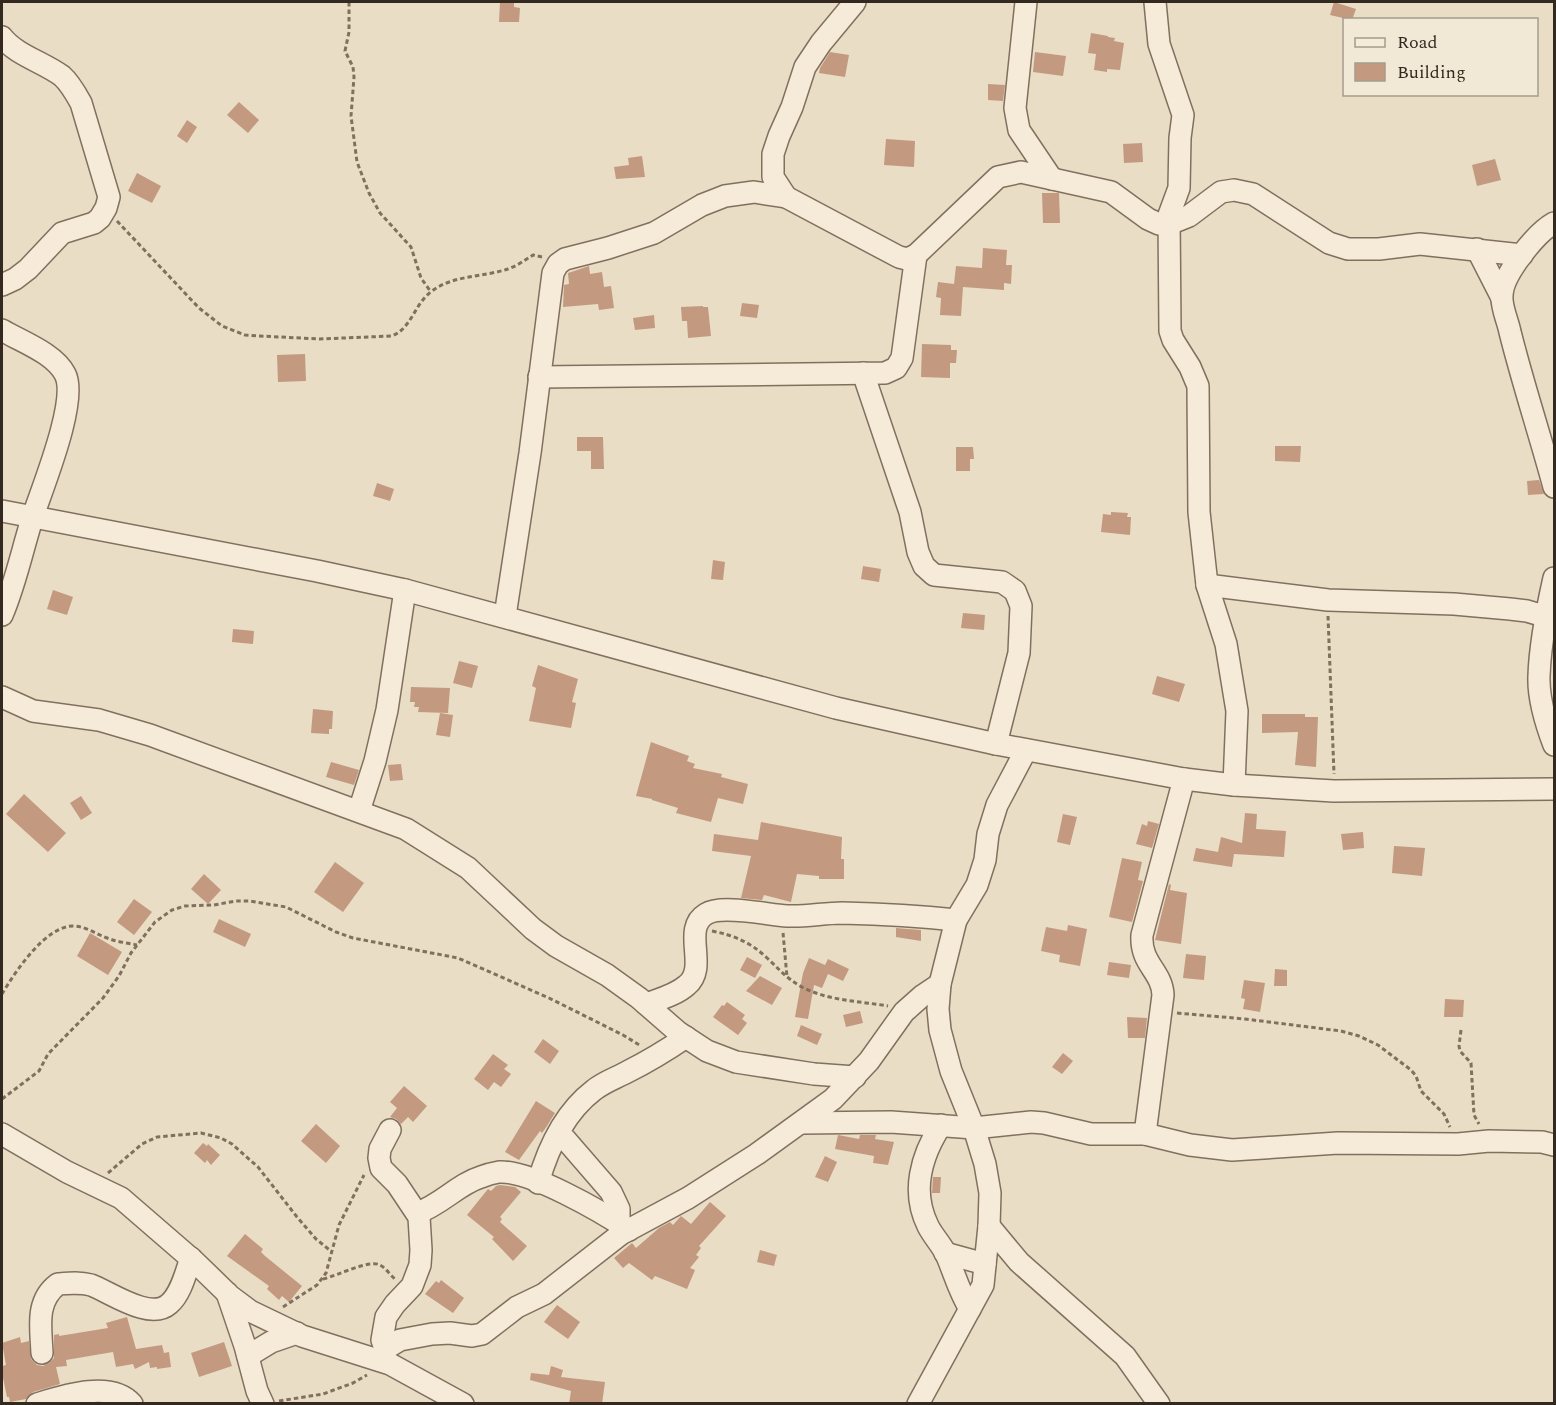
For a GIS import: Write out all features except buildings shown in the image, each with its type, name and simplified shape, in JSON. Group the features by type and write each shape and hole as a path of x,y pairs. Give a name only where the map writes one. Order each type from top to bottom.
{"street":[{"path":"786,197 773,177 773,154 779,136 806,67 821,43 855,2"},
{"path":"1026,2 1015,108 1019,130 1052,179"},
{"path":"1155,2 1159,44 1183,114 1179,188 1169,215 1170,331 1198,386 1199,512 1207,585 1226,644 1237,711 1234,785"},
{"path":"2,37 16,49 63,77 74,90 81,103 109,197 106,208 94,223 62,233 28,269 2,285"},
{"path":"505,616 530,453 553,273 558,264 565,259 654,233 702,205 725,196 754,192 786,197 899,257 907,259 916,255 998,177 1021,172 1111,192 1148,219 1159,224 1169,224 1188,216 1221,192 1234,190 1253,194 1329,243 1348,249 1379,249 1420,244 1522,255"},
{"path":"1502,296 1509,273 1522,255 1539,236 1554,224"},
{"path":"1477,249 1502,296 1554,486"},
{"path":"539,377 885,373 896,368 902,358 916,255"},
{"path":"2,330 49,357 66,375 69,390 50,474 33,516 2,615"},
{"path":"863,373 910,512 918,552 924,566 934,575 1002,582 1015,591 1021,606 1019,653 996,744"},
{"path":"2,511 405,590 836,708 996,744 1184,779 1234,785 1334,791 1554,789"},
{"path":"1554,578 1551,618 1539,676 1542,707 1554,745"},
{"path":"1207,585 1328,600 1454,604 1527,611 1551,618"},
{"path":"359,811 375,761 387,710 405,590"},
{"path":"2,697 33,711 99,720 150,735 406,829 468,868 533,929 556,946 607,975 707,1051 735,1062 814,1074 855,1077"},
{"path":"918,1404 983,1285 989,1226 990,1193 986,1164 951,1071 940,1030 938,1009 940,984 956,920 977,885 985,860 988,834 997,805 1026,750"},
{"path":"1145,1134 1163,985 1143,954 1142,935 1184,779"},
{"path":"646,1004 676,993 691,981 697,960 696,929 705,914 713,911 757,912 785,916 840,913 956,920"},
{"path":"382,1357 400,1340 432,1334 450,1333 472,1336 482,1334 517,1307 544,1294 624,1227 718,1179 833,1099 855,1077 904,1012 940,984"},
{"path":"538,1183 545,1158 578,1105 595,1089 653,1058 686,1037"},
{"path":"801,1123 891,1122 974,1128 1030,1122 1091,1134 1145,1134 1190,1145 1232,1150 1338,1143 1458,1144 1489,1141 1542,1142 1554,1145"},
{"path":"941,1125 923,1160 919,1194 921,1209 936,1241 945,1253 970,1310"},
{"path":"382,1357 386,1317 412,1286 420,1266 420,1234 417,1213 397,1184 381,1168 380,1149 390,1130"},
{"path":"2,1134 67,1172 121,1198 250,1311 297,1334 382,1357 464,1404"},
{"path":"558,1134 566,1140 611,1192 624,1227"},
{"path":"417,1213 440,1203 479,1177 500,1172 538,1183 587,1204 624,1227"},
{"path":"989,1226 1019,1262 1125,1356 1159,1404"},
{"path":"945,1253 985,1264"},
{"path":"42,1353 43,1301 58,1284 75,1282 90,1285 126,1303 154,1309 163,1308 175,1296 190,1258"},
{"path":"227,1293 263,1404"},
{"path":"248,1356 271,1342 297,1334"},
{"path":"37,1404 65,1396 98,1391 119,1394 132,1404"}],"path":[{"path":"349,2 349,32 345,51 354,76 351,117 357,162 369,193 380,213 411,248 421,278 431,292"},
{"path":"106,208 199,308 222,326 245,335 319,339 392,336 401,332 431,292 446,284 510,269 533,255 565,259"},
{"path":"1328,600 1334,791"},
{"path":"2,1099 39,1071 48,1054 103,998 137,945 155,922 172,910 185,906 214,905 236,901 286,907 353,938 458,958 517,982 587,1016 639,1045 653,1058"},
{"path":"785,916 783,941 787,978"},
{"path":"2,994 25,960 41,942 65,927 82,927 110,939 137,945"},
{"path":"696,929 729,934 746,941 768,958 787,978 824,996 889,1006 904,1012"},
{"path":"1160,1011 1341,1031 1359,1036 1386,1051 1416,1076 1421,1091 1444,1114 1458,1144"},
{"path":"1461,1030 1460,1051 1471,1063 1474,1115 1489,1141"},
{"path":"91,1183 104,1176 152,1138 201,1133 213,1135 228,1141 258,1167 316,1239 332,1252"},
{"path":"264,1318 322,1279 328,1268 339,1225 355,1192 370,1167 379,1158"},
{"path":"322,1279 375,1263 382,1266 407,1291"},
{"path":"274,1403 336,1390 365,1376 382,1357"}]}
